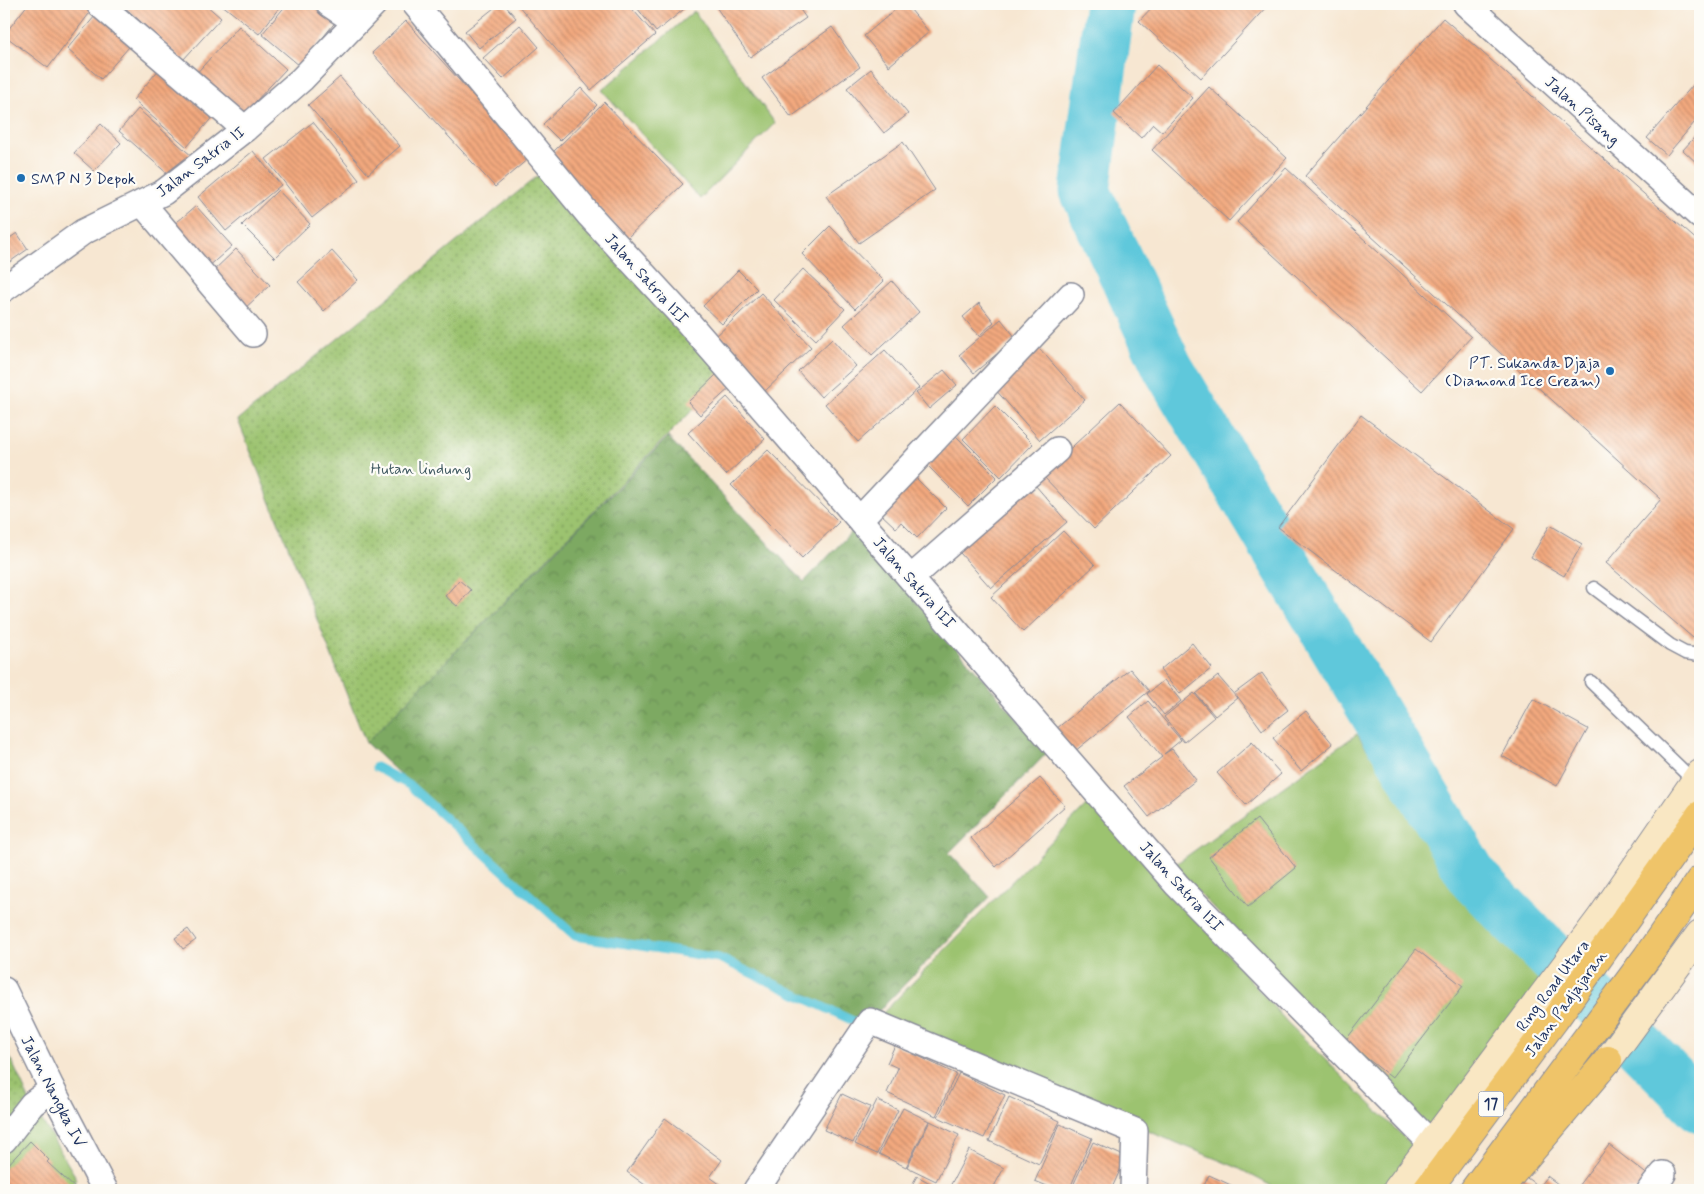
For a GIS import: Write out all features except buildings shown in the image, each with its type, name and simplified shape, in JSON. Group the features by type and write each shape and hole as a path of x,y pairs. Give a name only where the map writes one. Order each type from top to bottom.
{"highway":[{"name":"Jalan Padjajaran","path":"1427,1190 1545,1013 1609,925 1700,815"},
{"name":"17","path":"1474,1190 1647,957 1700,880"},
{"path":"1498,1190 1608,1060"}],"street":[{"path":"101,4 245,129"},
{"path":"329,4 356,22"},
{"name":"Jalan Satria II","path":"4,289 84,232 164,192 245,129 302,79 374,4"},
{"name":"Jalan Satria III","path":"415,4 589,214 686,320 1177,886 1432,1144"},
{"name":"Jalan Pisang","path":"1466,4 1700,216"},
{"path":"142,203 254,334"},
{"path":"860,519 1071,295"},
{"path":"911,578 1057,450"},
{"path":"1609,925 1698,778"},
{"path":"1608,1060 1700,934"},
{"name":"Jalan Nangka IV","path":"4,990 52,1089 105,1190"},
{"name":"Ring Road Utara","path":"1397,1190 1432,1144 1545,1013"},
{"path":"756,1190 870,1021 1135,1131 1134,1190"},
{"path":"4,1140 32,1104 52,1089"}],"lane":[{"path":"1594,588 1670,645 1685,653 1700,655"},
{"path":"1591,682 1698,778"}],"green space":[{"path":"694,11 775,123 700,199 602,90"},
{"name":"Hutan lindung","path":"540,174 726,376 366,743 238,420"},
{"path":"668,437 804,582 854,529 1047,753 949,853 990,897 864,1026 719,958 575,936 366,743"},
{"path":"1357,734 1458,886 1554,968 1433,1135 1173,866"},
{"path":"1092,800 1287,1022 1417,1150 1385,1190 1279,1190 1236,1167 876,1020"},
{"path":"4,1044 31,1104 4,1140"},
{"path":"32,1104 77,1179 69,1190 4,1190 4,1140"}],"waterway":[{"path":"1110,4 1085,191 1168,368 1475,880 1700,1107"},
{"path":"376,767 409,785 575,936 719,958 864,1026"}],"place":[{"name":"SMP N 3 Depok","path":"21,178"},
{"name":"PT. Sukanda Djaja (Diamond Ice Cream)","path":"1610,371"}]}
